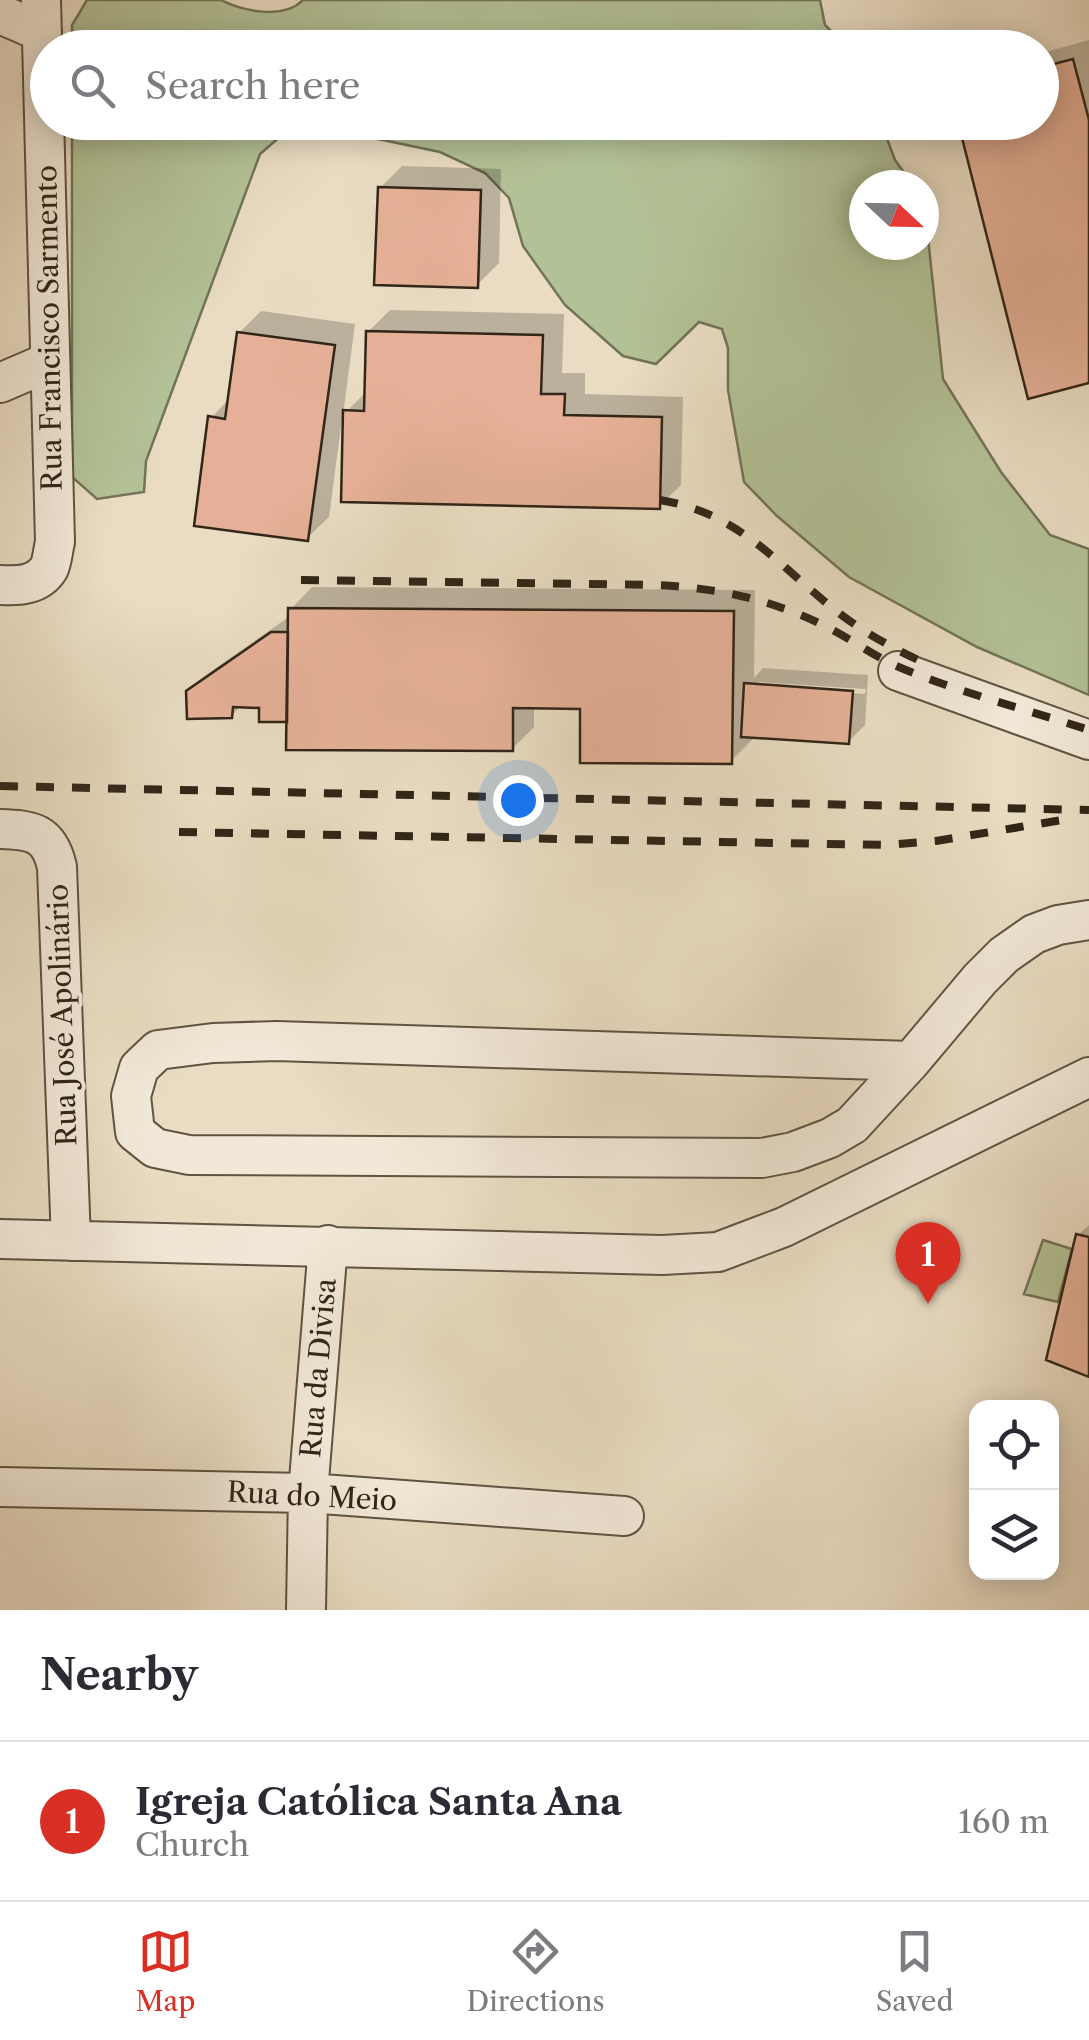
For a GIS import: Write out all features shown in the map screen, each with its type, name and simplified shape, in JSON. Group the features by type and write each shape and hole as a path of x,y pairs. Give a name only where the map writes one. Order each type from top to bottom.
{"street":[{"path":"0,14 41,16"},
{"name":"Rua Francisco Sarmento","path":"0,585 34,582 49,568 55,542 44,140"},
{"path":"0,383 49,362"},
{"path":"898,671 1089,740"},
{"name":"Rua José Apolinário","path":"0,830 22,830 42,838 53,850 57,867 70,1241"},
{"path":"911,1062 296,1042 213,1043 158,1050 139,1068 131,1096 135,1132 155,1148 189,1155 762,1158 792,1152 852,1126 911,1062 980,979 1004,956 1034,934 1089,920"},
{"path":"0,1239 662,1255 718,1252 784,1227 1089,1077"},
{"name":"Rua da Divisa","path":"306,1610 308,1493 328,1245"},
{"name":"Rua do Meio","path":"0,1487 308,1493 624,1516"}],"green space":[{"path":"87,0 221,0 251,10 274,12 303,0 820,0 825,25 830,30 72,30"},
{"path":"72,140 276,140 260,154 146,461 144,492 97,499 72,477"},
{"path":"383,140 887,140 902,170 849,170 849,260 930,260 943,379 1001,472 1050,535 1089,549 1089,695 977,647 849,577 777,516 744,482 728,390 728,348 722,329 699,322 656,364 623,356 565,305 523,246 509,198 485,173 440,152"},
{"path":"1043,1240 1072,1249 1058,1302 1024,1294"}],"building":[{"path":"1073,59 1089,120 1089,383 1028,399 963,140 1059,140 1059,63"},
{"path":"378,187 481,190 478,288 374,285"},
{"path":"366,331 543,335 541,394 565,394 564,415 662,417 660,509 341,502 343,410 364,411"},
{"path":"237,332 335,345 308,541 194,526 208,416 225,419"},
{"path":"288,608 734,611 732,764 580,763 580,709 513,708 513,751 286,750"},
{"path":"271,632 288,632 287,722 259,722 259,708 233,707 232,718 187,719 186,691"},
{"path":"744,683 853,691 849,744 741,737"},
{"path":"1076,1234 1089,1237 1089,1377 1046,1360"}],"railway":[{"path":"660,500 688,507 735,528 846,618 929,665"},
{"path":"301,580 653,585 720,592 805,617 928,679 1089,730"},
{"path":"0,786 1089,810"},
{"path":"179,832 888,845 1062,820"}],"place":[{"name":"Igreja Católica Santa Ana","path":"928,1304"}]}
